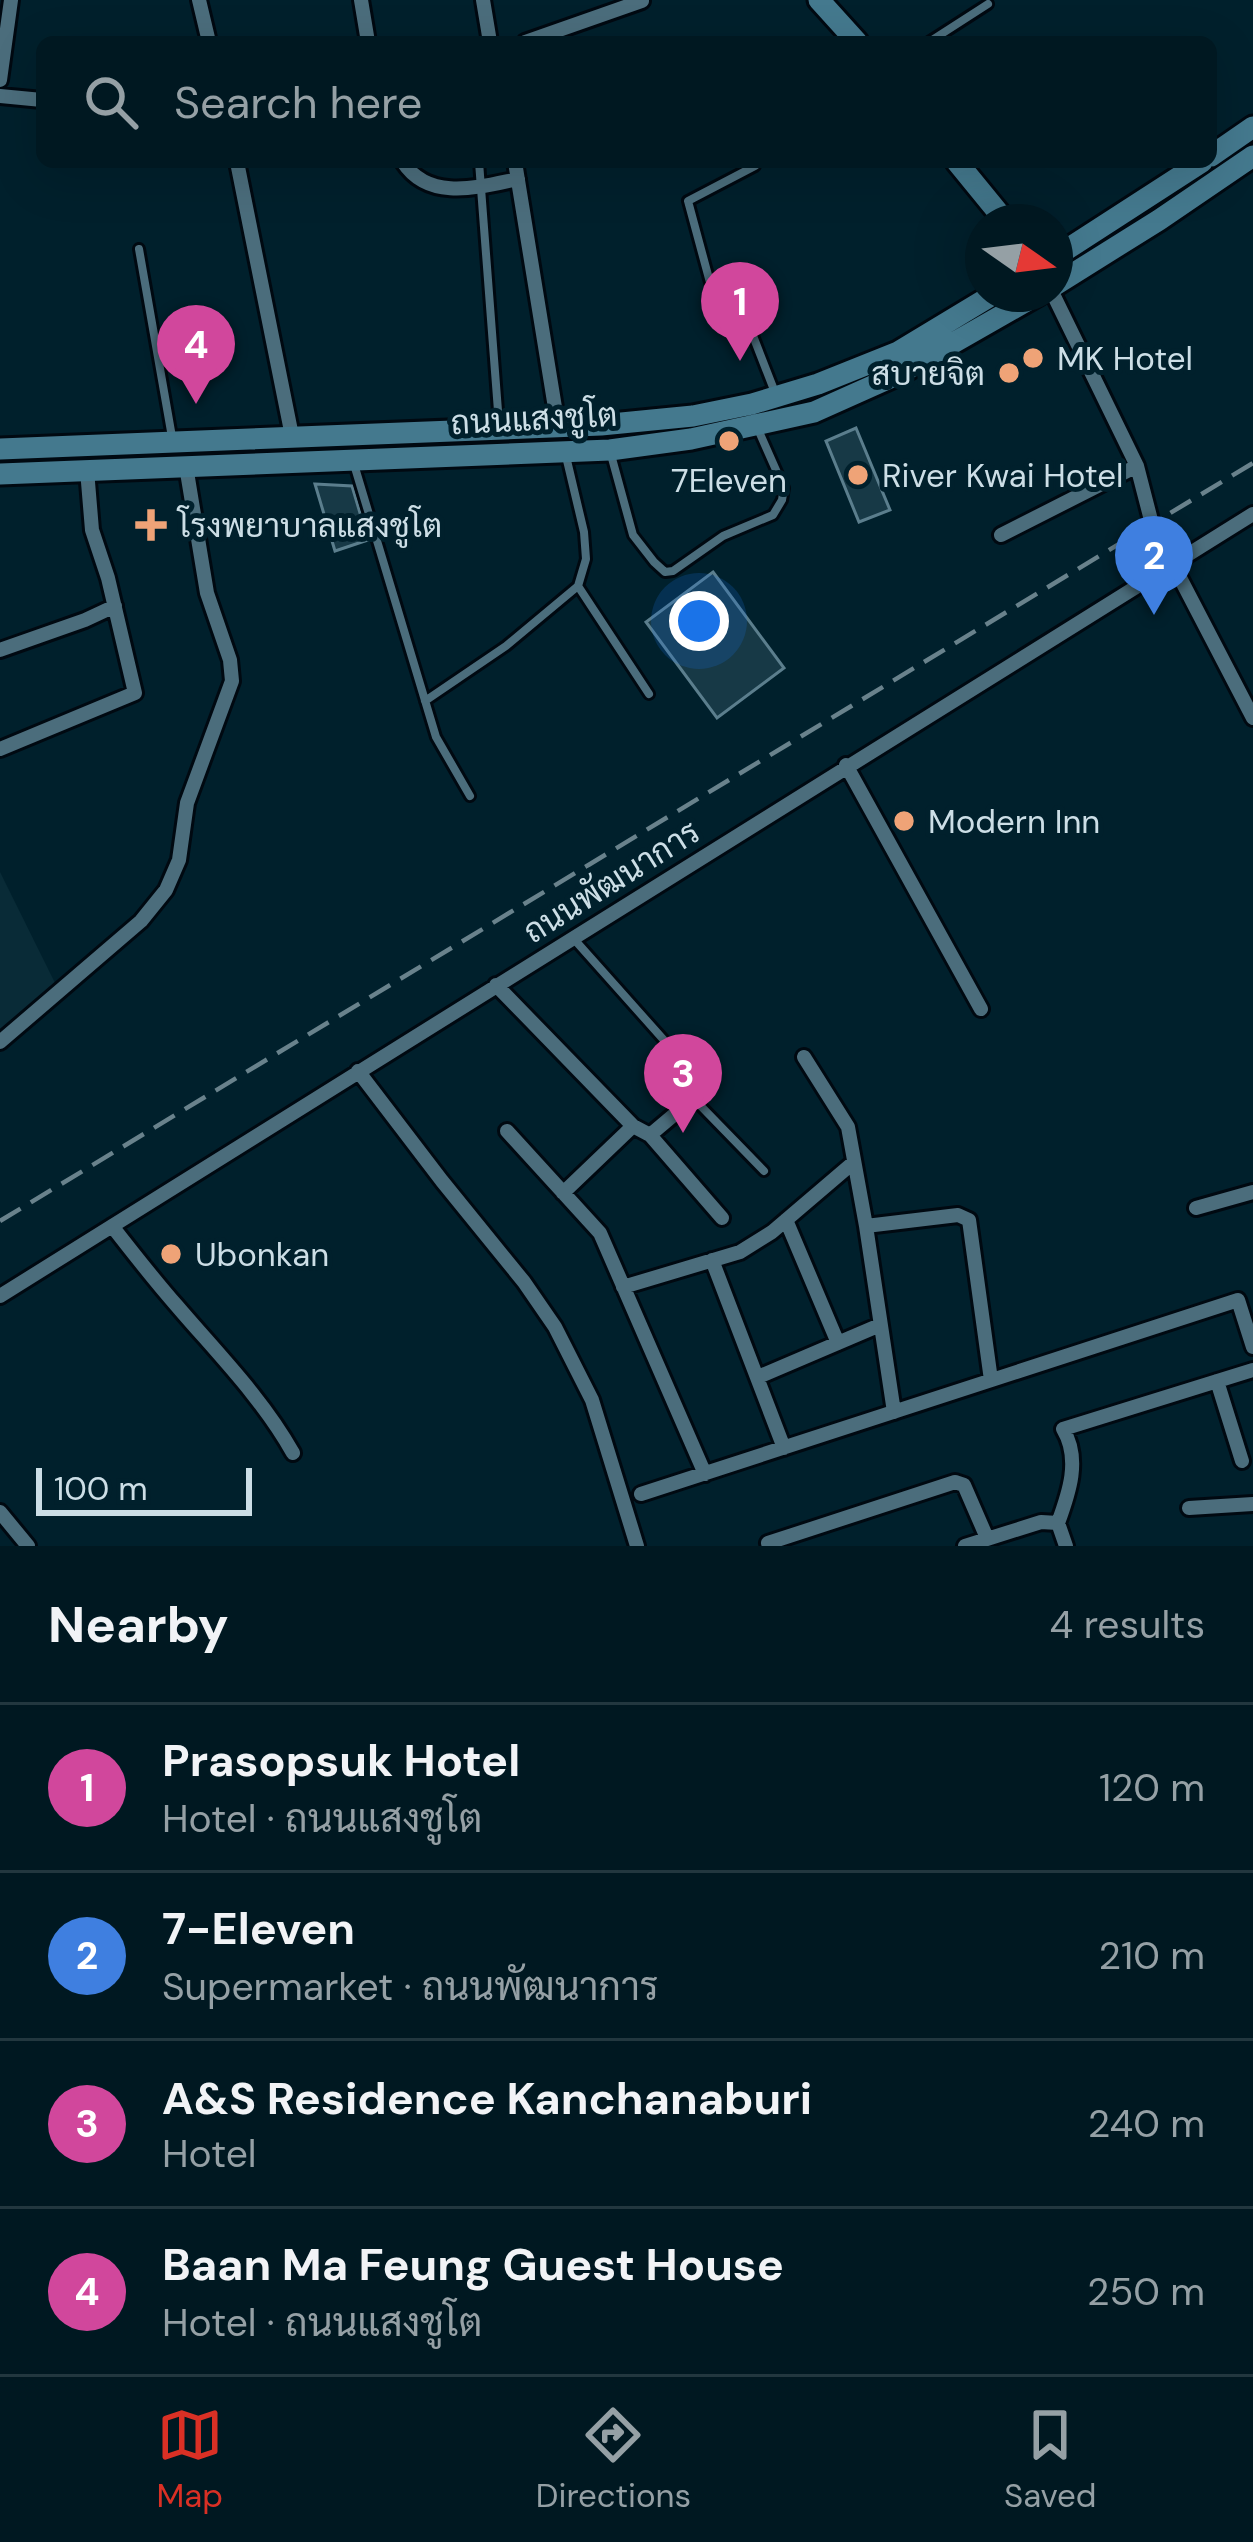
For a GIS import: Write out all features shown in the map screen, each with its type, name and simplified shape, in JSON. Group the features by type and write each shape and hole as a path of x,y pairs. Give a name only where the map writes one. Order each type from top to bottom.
{"main road":[{"path":"819,0 852,36"},
{"path":"1217,152 1253,127"},
{"path":"1073,274 1253,156"},
{"path":"962,168 991,204"},
{"path":"1073,245 1193,168"},
{"name":"ถนนแสงชูโต","path":"0,474 610,450 691,439 754,415 776,397 898,352 965,312"},
{"name":"ถนนแสงชูโต","path":"0,449 814,412 899,374 1008,312"}],"street":[{"path":"0,80 11,0"},
{"path":"199,0 208,36"},
{"path":"361,0 367,36"},
{"path":"483,0 489,36"},
{"path":"542,36 642,1"},
{"path":"0,96 36,101"},
{"path":"238,168 292,436"},
{"path":"407,168 426,184 448,189 518,179"},
{"path":"516,168 558,426"},
{"path":"1062,312 1136,466 1152,524 1253,718"},
{"path":"0,1042 141,921 166,890 179,860 188,803 232,681 230,660 207,593 185,466"},
{"path":"1000,535 1136,466"},
{"path":"0,749 135,693 92,530 87,470"},
{"name":"ถนนพัฒนาการ","path":"0,1296 1253,514"},
{"path":"0,650 115,607"},
{"path":"846,765 981,1009"},
{"path":"496,985 633,1126 650,1135 722,1218"},
{"path":"805,1057 848,1127 893,1412"},
{"path":"358,1071 555,1327 592,1400 637,1546"},
{"path":"650,1135 697,1095"},
{"path":"563,1193 633,1126"},
{"path":"507,1131 600,1234 705,1474"},
{"path":"623,1287 740,1252 772,1232 854,1162"},
{"path":"1196,1208 1253,1192"},
{"path":"866,1226 958,1215 969,1220 991,1380"},
{"path":"786,1220 838,1343"},
{"path":"112,1226 248,1386 293,1453"},
{"path":"712,1260 784,1448"},
{"path":"641,1495 1238,1300 1253,1347"},
{"path":"758,1377 880,1325"},
{"path":"1066,1546 1058,1523 1073,1461 1072,1444 1064,1429 1253,1370"},
{"path":"1217,1381 1242,1460"},
{"path":"765,1545 955,1482 964,1486 987,1538"},
{"path":"1189,1508 1253,1504"},
{"path":"0,1512 28,1546"},
{"path":"964,1546 1041,1522 1058,1523"}],"lane":[{"path":"938,36 988,4"},
{"path":"478,168 500,428"},
{"path":"750,168 688,201 718,311 740,305 776,397"},
{"path":"140,250 172,442"},
{"path":"610,450 633,535 665,572 673,571 723,536 772,515 782,500 784,488 754,415"},
{"path":"425,701 506,646 578,586 586,559 584,532 565,451"},
{"path":"353,460 441,747 470,796"},
{"path":"578,586 649,694"},
{"path":"572,937 687,1066 689,1088 764,1172"}],"shaded area":[{"path":"0,872 59,991 0,1042"}],"building":[{"name":"River Kwai Hotel","path":"856,428 890,510 859,522 826,441"},
{"path":"315,484 352,486 368,540 335,551"},
{"path":"713,572 784,668 717,718 646,622"}],"railway":[{"path":"0,1221 1253,463"}],"place":[{"name":"MK Hotel","path":"1033,358"},
{"name":"Prasopsuk Hotel","path":"740,361"},
{"name":"สบายจิต","path":"1009,373"},
{"name":"Baan Ma Feung Guest House","path":"196,404"},
{"name":"7Eleven","path":"729,441"},
{"name":"River Kwai Hotel","path":"858,475"},
{"name":"โรงพยาบาลแสงชูโต","path":"151,525"},
{"name":"7-Eleven","path":"1154,615"},
{"name":"Modern Inn","path":"904,821"},
{"name":"A&S Residence Kanchanaburi","path":"683,1133"},
{"name":"Ubonkan","path":"171,1254"}]}
